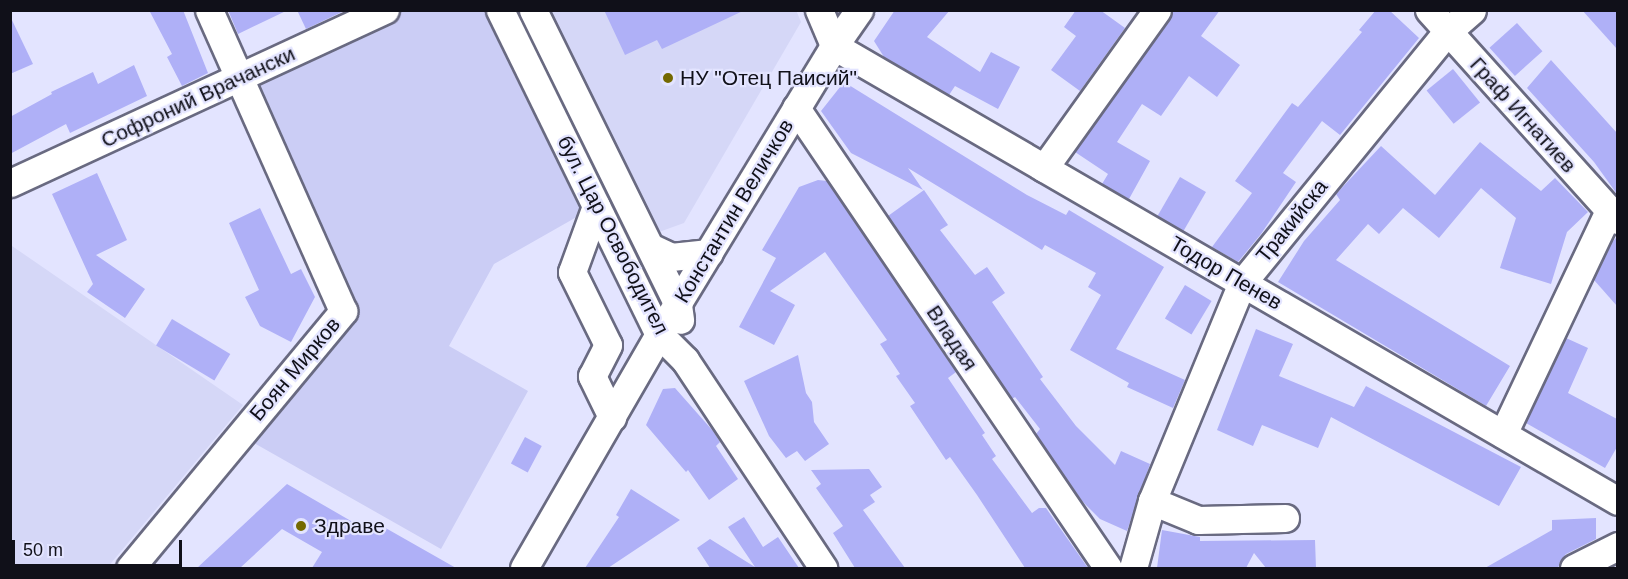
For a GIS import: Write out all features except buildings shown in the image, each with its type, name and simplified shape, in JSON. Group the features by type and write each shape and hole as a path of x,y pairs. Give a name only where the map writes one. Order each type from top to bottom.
{"street":[{"path":"209,10 240,77"},
{"name":"Софроний Врачански","path":"10,183 385,10"},
{"name":"бул. Цар Освободител","path":"500,10 659,334 685,360 823,568"},
{"name":"бул. Цар Освободител","path":"533,10 678,305 685,360"},
{"path":"819,10 834,46"},
{"name":"Константин Величков","path":"524,568 659,334 834,46 859,10"},
{"path":"1044,168 1157,10"},
{"name":"Граф Игнатиев","path":"1429,10 1613,215"},
{"name":"Тракийска","path":"1133,568 1152,501 1242,283 1447,32 1472,10"},
{"name":"Тодор Пенев","path":"834,46 1617,501"},
{"name":"Боян Мирков","path":"130,568 343,311 240,77"},
{"name":"Владая","path":"796,108 1108,568"},
{"path":"596,206 573,272 608,345 592,376 612,417"},
{"path":"1503,434 1613,215"},
{"path":"650,247 671,257 709,253"},
{"path":"1152,501 1198,520 1285,518"},
{"path":"1574,568 1617,546"}],"shaded area":[{"name":"НУ \"Отец Паисий\"","path":"796,10 801,22 684,223 645,237 533,11"},
{"path":"385,11 500,11 596,206 494,264 449,346 528,391 441,549 240,435 343,311 240,77"},
{"path":"11,242 12,246 243,405 107,568 11,568"}],"place":[{"name":"НУ \"Отец Паисий\"","path":"668,78"},
{"name":"Здраве","path":"301,526"}]}
